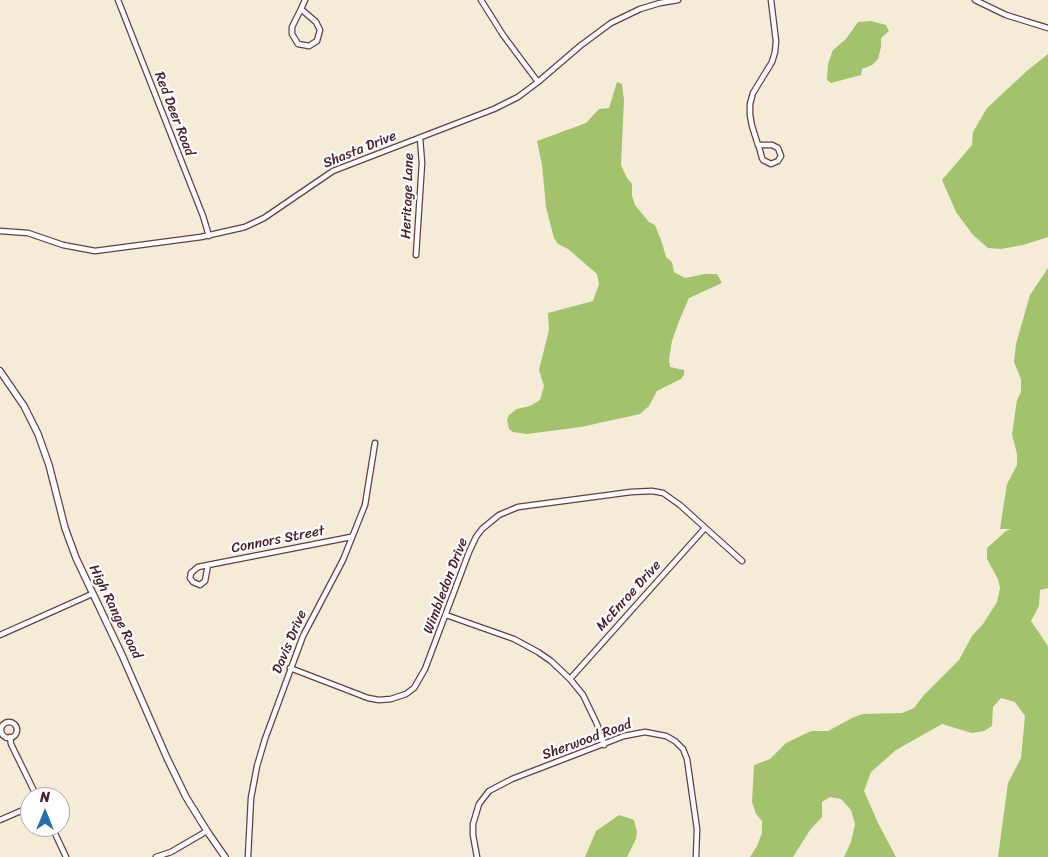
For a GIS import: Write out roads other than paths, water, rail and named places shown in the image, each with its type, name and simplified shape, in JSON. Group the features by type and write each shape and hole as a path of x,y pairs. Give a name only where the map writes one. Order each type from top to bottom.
{"street":[{"name":"Red Deer Road","path":"118,0 209,236"},
{"path":"301,9 316,22 320,30 318,39 309,46 298,44 292,34 292,27 305,0"},
{"path":"480,0 538,82"},
{"name":"Shasta Drive","path":"0,231 28,233 68,246 95,251 234,231 273,213 333,171 494,109 518,97 584,42 611,23 640,9 678,0"},
{"path":"758,144 772,145 778,148 781,156 778,161 774,164 765,162 762,158 751,120 750,104 753,93 772,62 775,52 776,41 771,0"},
{"path":"975,0 1006,15 1048,28"},
{"name":"Heritage Lane","path":"416,255 422,162 420,138"},
{"name":"High Range Road","path":"0,371 24,406 38,434 49,465 70,543 181,788 206,832 225,857"},
{"name":"Davis Drive","path":"248,857 251,798 257,766 290,668 306,629 343,560 365,506 375,443"},
{"name":"Wimbledon Drive","path":"290,668 368,698 379,700 401,697 414,688 421,679 474,542 482,529 490,521 508,510 518,507 631,492 652,491 663,493 672,498 742,561"},
{"name":"McEnroe Drive","path":"570,679 705,528"},
{"name":"Connors Street","path":"208,565 205,582 200,584 193,582 190,575 192,570 208,565 351,538"},
{"path":"0,635 92,594"},
{"path":"446,615 514,639 551,661 583,695 604,744"},
{"name":"Sherwood Road","path":"477,857 473,824 479,804 489,791 512,779 634,733 656,732 676,741 683,749 687,759 692,784 698,839 696,857"},
{"path":"10,737 11,744 32,787"},
{"path":"0,820 20,811"},
{"path":"156,857 171,852 206,832"},
{"path":"57,837 66,857"}]}
